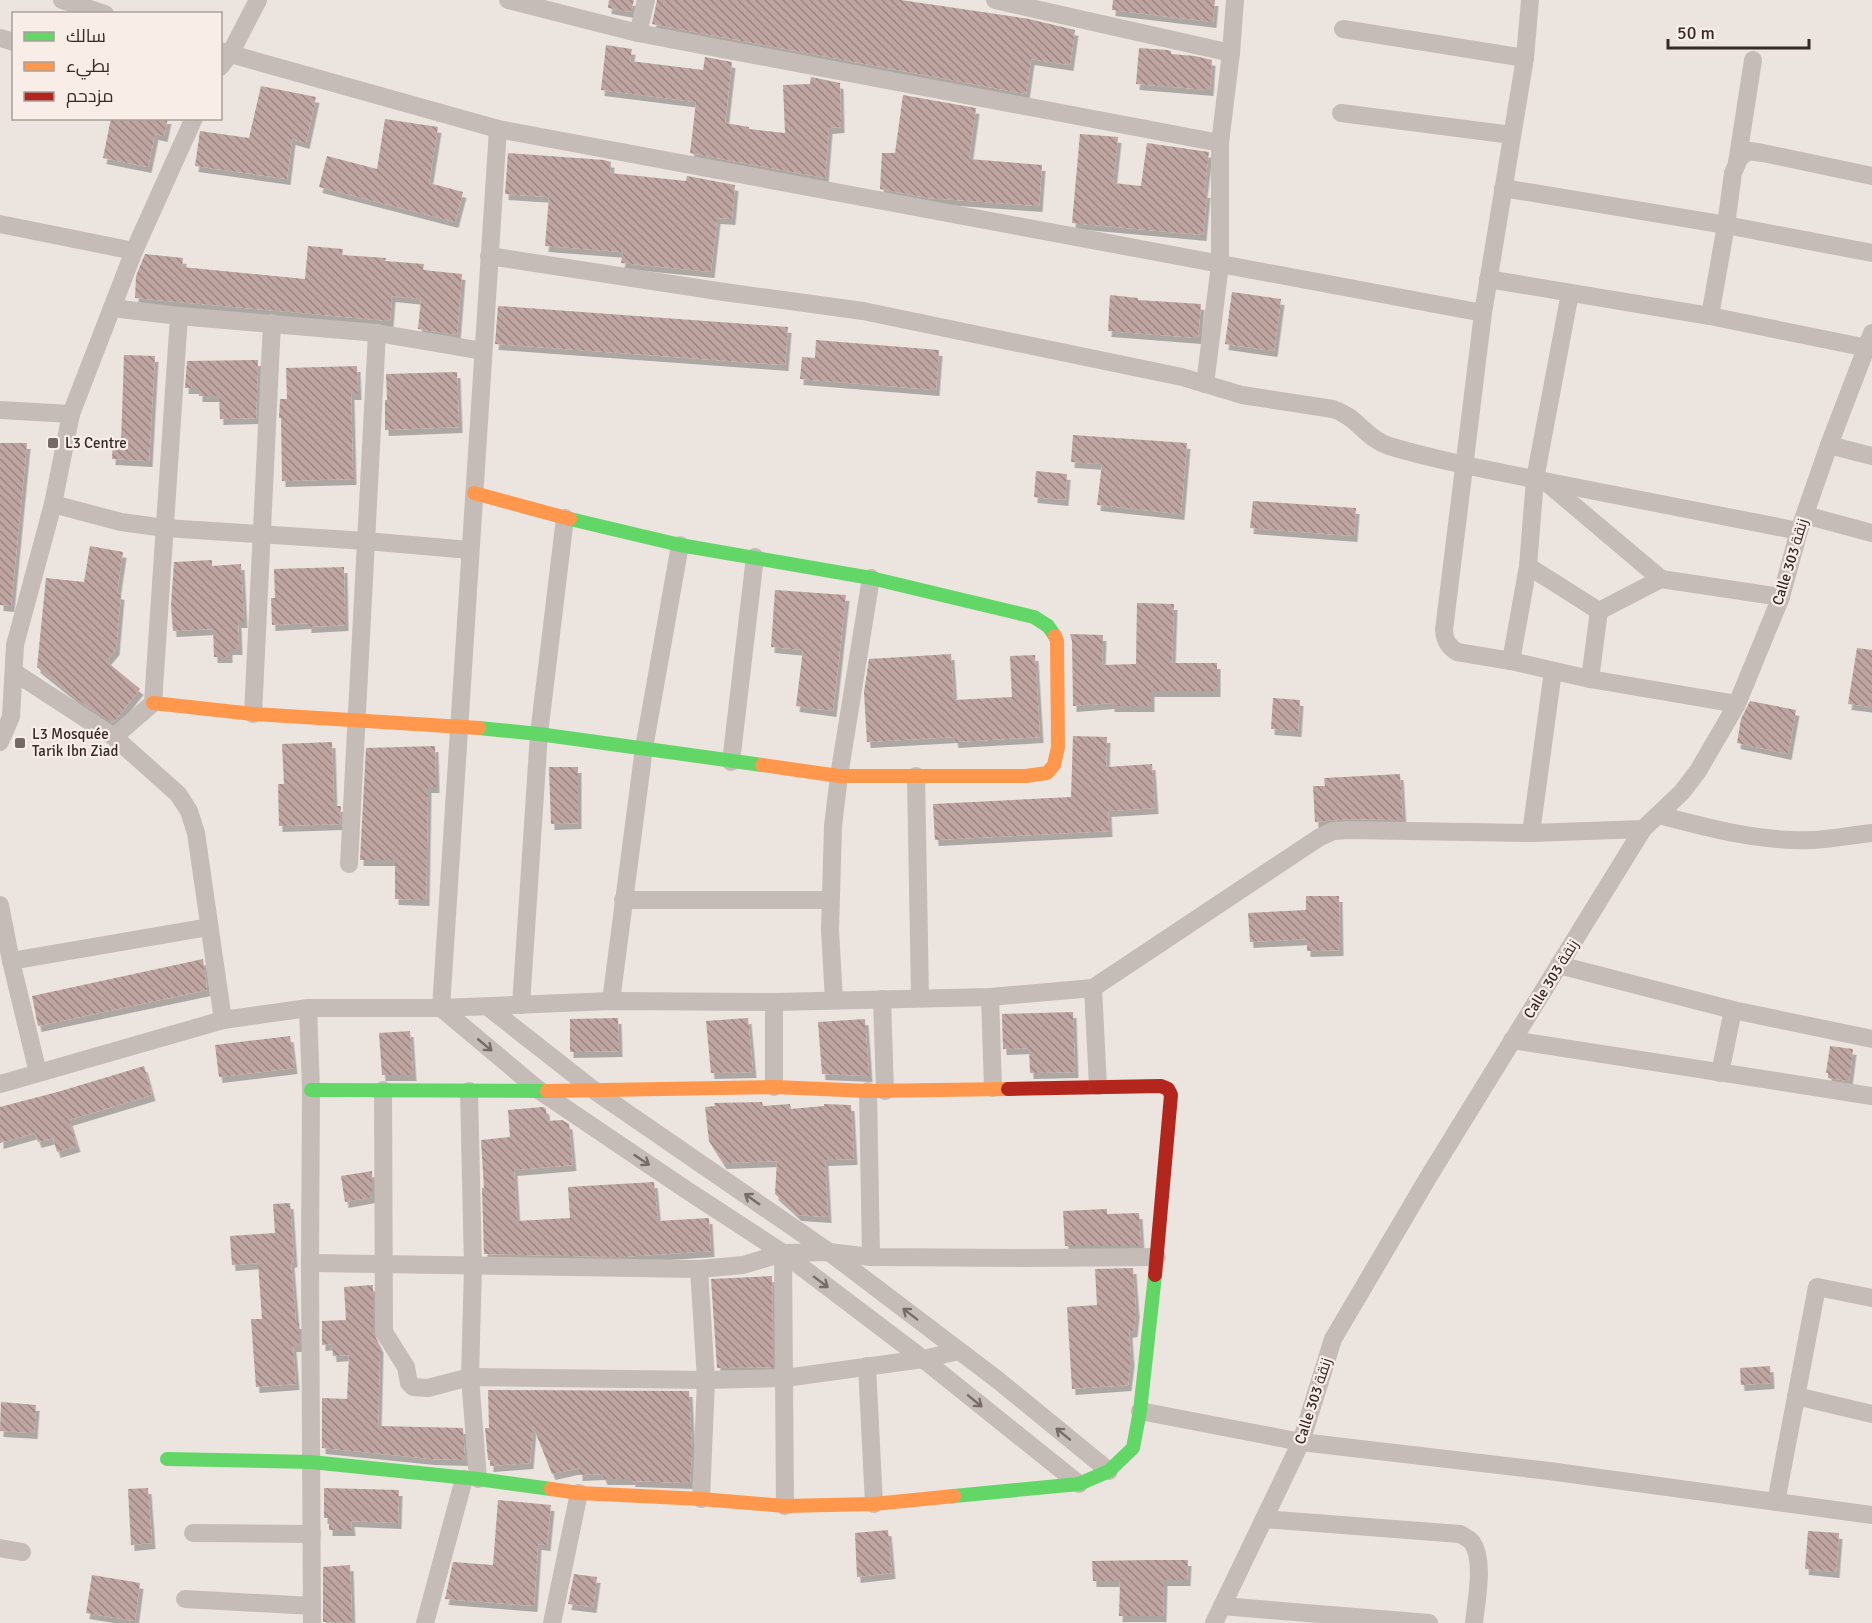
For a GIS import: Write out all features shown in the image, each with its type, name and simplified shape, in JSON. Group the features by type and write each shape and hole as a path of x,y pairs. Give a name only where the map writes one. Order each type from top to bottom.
{"street":[{"path":"62,0 99,12"},
{"path":"258,0 224,57 498,129 1483,313"},
{"path":"508,0 638,33 1220,143"},
{"path":"638,33 646,0"},
{"path":"994,0 1231,52"},
{"path":"1205,384 1220,265 1220,143 1231,52 1234,0"},
{"path":"1530,0 1524,58 1483,313 1444,630 1445,639 1457,652 1511,661 1590,679 1737,704"},
{"path":"1343,29 1524,58"},
{"path":"1737,163 1753,60"},
{"path":"1341,113 1512,135"},
{"path":"0,742 11,717 14,672 8,645 53,504 71,414 135,251 193,120"},
{"path":"441,1008 498,129"},
{"path":"1710,316 1733,173 1740,157 1749,152 1763,153 1872,176"},
{"path":"1503,188 1726,225 1872,253"},
{"path":"0,224 135,251"},
{"path":"489,256 863,311 1182,377 1242,395 1333,409 1353,418 1378,442 1464,465 1540,480 1872,533"},
{"path":"1488,279 1870,343"},
{"path":"1511,661 1570,292"},
{"path":"112,308 378,333 483,351"},
{"path":"114,736 153,703 179,316"},
{"path":"253,714 272,323"},
{"path":"349,864 378,333"},
{"name":"Calle 303 زنقة","path":"1214,1623 1301,1442 1333,1338 1512,1040 1643,829 1682,792 1698,771 1737,704 1780,597 1828,445 1870,343"},
{"path":"0,410 71,414"},
{"path":"1828,445 1872,456"},
{"path":"1540,480 1661,579 1780,597"},
{"path":"153,703 253,714 459,726 539,734 839,776 1026,776 1047,773 1054,765 1058,747 1057,641 1052,629 1034,617 871,578 680,545 565,518 474,493"},
{"path":"53,504 121,522 165,528 470,550"},
{"path":"521,1005 539,734 565,518"},
{"path":"611,1001 644,748 680,545"},
{"path":"731,762 755,557"},
{"path":"1528,566 1599,611"},
{"path":"834,1000 830,900 833,826 871,578"},
{"path":"1599,611 1661,579"},
{"path":"1590,679 1599,611"},
{"path":"1531,833 1552,671"},
{"path":"14,672 114,736 178,794 189,811 196,833 223,1020"},
{"path":"916,776 920,997"},
{"path":"1659,814 1725,832 1776,838 1813,840 1872,833"},
{"path":"0,1084 223,1020 308,1008 441,1008 611,1001 774,1002 990,997 1093,988 1306,846 1333,831 1531,833 1643,829"},
{"path":"623,900 830,900"},
{"path":"0,905 10,961 38,1073"},
{"path":"10,961 208,927"},
{"path":"1559,965 1733,1010 1872,1039"},
{"path":"1093,988 1098,1086"},
{"path":"990,997 993,1088"},
{"path":"871,1257 876,1091 882,999"},
{"path":"774,1002 774,1087"},
{"path":"488,1007 595,1091 829,1252 999,1381 1109,1471"},
{"path":"185,1599 312,1614 311,1090 308,1008"},
{"path":"441,1008 540,1091 783,1253 923,1359 1079,1484"},
{"path":"1720,1073 1733,1010"},
{"path":"1512,1040 1872,1096"},
{"path":"166,1459 311,1462 579,1493 785,1506 874,1504 1079,1484 1109,1471 1133,1448 1140,1411 1157,1257 1171,1095 1168,1089 1161,1086 1098,1086 876,1091 774,1087 595,1091 311,1090"},
{"path":"383,1090 384,1332 406,1367 409,1383 413,1387 420,1389 470,1377 706,1380 785,1378 923,1359 959,1351"},
{"path":"425,1623 471,1479 472,1267 469,1091"},
{"path":"310,1263 699,1269 743,1265 783,1253 829,1252 871,1257 1157,1257"},
{"path":"783,1253 785,1506"},
{"path":"699,1269 706,1380 701,1499"},
{"path":"1776,1502 1817,1287 1872,1298"},
{"path":"867,1366 874,1504"},
{"path":"1796,1396 1872,1414"},
{"path":"1140,1411 1301,1442 1549,1471 1872,1515"},
{"path":"552,1623 579,1493"},
{"path":"1264,1519 1460,1534 1473,1544 1478,1562 1474,1623"},
{"path":"192,1533 312,1534"},
{"path":"0,1548 22,1552"},
{"path":"1222,1606 1429,1623"}],"building":[{"path":"609,0 634,0 631,12 608,8"},
{"path":"657,0 901,0 1029,19 1075,30 1070,65 1031,59 1026,94 652,24"},
{"path":"1113,0 1215,0 1213,22 1112,10"},
{"path":"606,45 632,49 630,61 703,70 705,57 732,62 725,123 749,127 749,129 785,133 783,85 810,84 811,77 840,83 841,127 829,128 825,178 690,153 696,102 601,90"},
{"path":"1139,48 1167,50 1171,51 1171,54 1212,60 1210,90 1136,84"},
{"path":"261,86 316,97 306,143 292,139 287,179 195,166 200,131 249,138"},
{"path":"903,95 976,108 969,159 1042,165 1039,206 928,198 880,189 882,153 895,153"},
{"path":"385,119 438,127 429,183 463,192 455,222 319,187 327,156 377,169"},
{"path":"111,120 168,120 164,136 155,134 148,167 103,158"},
{"path":"1080,134 1118,137 1113,183 1141,186 1147,143 1209,152 1204,192 1207,192 1203,235 1072,223"},
{"path":"508,153 604,160 611,162 610,173 686,181 687,176 735,185 732,219 717,218 711,272 621,263 623,252 545,246 549,197 505,194"},
{"path":"308,246 343,249 342,255 386,258 385,261 424,264 423,270 462,274 457,335 418,329 421,299 392,296 390,321 135,298 136,276 145,254 183,258 182,267 305,279"},
{"path":"1232,292 1281,299 1274,351 1225,344"},
{"path":"1110,295 1138,298 1138,300 1201,304 1198,338 1108,331"},
{"path":"498,306 788,327 785,365 495,344"},
{"path":"816,340 939,350 936,390 800,379 802,357 815,358"},
{"path":"124,355 155,356 149,461 112,459 113,442 121,443"},
{"path":"258,360 256,418 220,419 219,396 199,396 199,388 185,388 187,361"},
{"path":"357,366 358,394 351,394 353,479 282,481 281,418 279,418 280,399 287,399 286,368"},
{"path":"457,372 459,427 385,430 386,374"},
{"path":"1073,435 1187,443 1181,514 1097,505 1102,464 1071,462"},
{"path":"0,443 27,443 11,606 0,605"},
{"path":"1036,471 1067,474 1065,500 1034,497"},
{"path":"1253,501 1356,508 1354,536 1250,528"},
{"path":"90,546 123,552 117,593 121,594 116,649 106,661 140,689 113,723 78,700 37,667 46,578 84,582"},
{"path":"212,560 212,566 241,564 244,622 238,622 239,649 229,649 229,657 214,657 213,629 173,631 171,605 174,562"},
{"path":"344,567 345,625 308,627 308,623 272,625 271,598 275,598 274,569"},
{"path":"775,590 846,595 833,711 796,706 803,650 771,647"},
{"path":"1137,603 1174,604 1172,663 1217,663 1217,691 1151,691 1151,706 1111,706 1111,703 1073,706 1070,634 1103,635 1102,665 1136,664"},
{"path":"1857,648 1872,650 1872,707 1848,704"},
{"path":"951,654 954,700 1012,697 1010,656 1035,655 1040,737 955,742 954,737 867,742 864,692 869,659"},
{"path":"1273,698 1300,700 1298,731 1271,729"},
{"path":"1750,701 1796,710 1788,754 1737,743 1741,719"},
{"path":"1073,736 1107,737 1106,767 1152,764 1155,808 1108,811 1109,831 935,840 933,804 1071,797"},
{"path":"332,742 334,806 341,806 340,824 279,826 278,784 284,784 282,744"},
{"path":"435,746 436,787 428,787 426,900 395,899 395,860 360,860 366,748"},
{"path":"549,767 578,767 578,823 551,824"},
{"path":"1400,774 1403,820 1349,819 1315,822 1313,786 1325,786 1324,778"},
{"path":"1306,896 1339,896 1340,950 1307,951 1307,939 1250,942 1248,913 1306,910"},
{"path":"203,959 207,990 38,1026 32,996"},
{"path":"1073,1012 1075,1072 1030,1073 1029,1048 1003,1049 1002,1014"},
{"path":"618,1018 619,1051 570,1052 570,1019"},
{"path":"748,1018 753,1072 711,1073 706,1021"},
{"path":"865,1019 869,1076 822,1074 818,1022"},
{"path":"410,1031 413,1075 382,1075 379,1033"},
{"path":"290,1036 294,1068 219,1077 215,1045"},
{"path":"1830,1046 1853,1049 1849,1081 1828,1078 1828,1073 1826,1073"},
{"path":"144,1066 152,1095 69,1120 77,1146 57,1152 53,1138 38,1142 35,1133 0,1143 0,1107"},
{"path":"762,1102 763,1106 790,1104 791,1109 824,1106 824,1104 851,1105 854,1159 825,1160 828,1217 798,1215 775,1194 777,1161 723,1163 709,1141 705,1107 715,1106 714,1103"},
{"path":"543,1107 546,1109 547,1121 562,1120 569,1124 573,1165 514,1170 517,1221 570,1218 568,1187 654,1182 658,1221 709,1218 711,1251 621,1257 484,1254 481,1140 510,1137 508,1110"},
{"path":"372,1171 372,1197 345,1202 341,1176"},
{"path":"290,1203 294,1261 291,1262 296,1323 299,1323 299,1346 293,1346 296,1384 256,1387 251,1319 262,1319 258,1263 232,1265 230,1236 275,1233 273,1204"},
{"path":"1107,1209 1107,1214 1139,1213 1141,1246 1065,1246 1063,1211"},
{"path":"1133,1268 1136,1312 1134,1331 1129,1332 1131,1360 1128,1385 1072,1389 1067,1307 1097,1305 1095,1269"},
{"path":"772,1276 773,1367 717,1368 711,1279"},
{"path":"373,1285 373,1332 380,1347 378,1426 463,1428 465,1460 431,1459 322,1448 322,1398 347,1399 349,1355 333,1356 332,1344 322,1345 322,1321 346,1320 344,1287"},
{"path":"1770,1366 1771,1383 1741,1385 1740,1368"},
{"path":"488,1390 689,1391 692,1452 690,1483 604,1479 602,1474 579,1475 579,1468 552,1474 533,1426 530,1463 490,1466 485,1428 489,1428"},
{"path":"1,1402 36,1405 34,1433 0,1431"},
{"path":"148,1488 152,1543 131,1545 128,1489"},
{"path":"324,1488 399,1490 398,1523 351,1521 352,1530 329,1530 329,1518 324,1518"},
{"path":"498,1500 551,1505 547,1545 538,1544 534,1606 445,1599 453,1562 493,1565"},
{"path":"888,1530 892,1573 857,1577 855,1533"},
{"path":"1808,1531 1839,1533 1836,1572 1805,1569"},
{"path":"1188,1560 1187,1580 1164,1580 1163,1616 1119,1616 1120,1581 1093,1581 1092,1561"},
{"path":"350,1565 352,1623 323,1622 323,1567"},
{"path":"574,1574 597,1577 593,1607 568,1604"},
{"path":"92,1575 140,1583 135,1621 86,1613"}],"traffic: fast":[{"path":"570,519 680,545 871,578 1034,617 1048,626 1055,636"},
{"path":"479,728 539,734 762,765"},
{"path":"311,1090 547,1091"},
{"path":"954,1496 1079,1484 1109,1471 1133,1448 1140,1411 1155,1275"},
{"path":"167,1459 311,1462 551,1489"}],"traffic: slow":[{"path":"474,493 570,519"},
{"path":"762,765 839,776 1026,776 1047,773 1054,765 1058,747 1057,641 1055,636"},
{"path":"153,703 253,714 479,728"},
{"path":"547,1091 774,1087 868,1091 1008,1089"},
{"path":"551,1489 579,1493 785,1506 874,1504 954,1496"}],"traffic: jam":[{"path":"1008,1089 1161,1086 1168,1089 1171,1095 1155,1275"}],"place":[{"name":"L3 Centre","path":"53,443"},
{"name":"L3 Mosquée Tarik Ibn Ziad","path":"20,743"}]}
